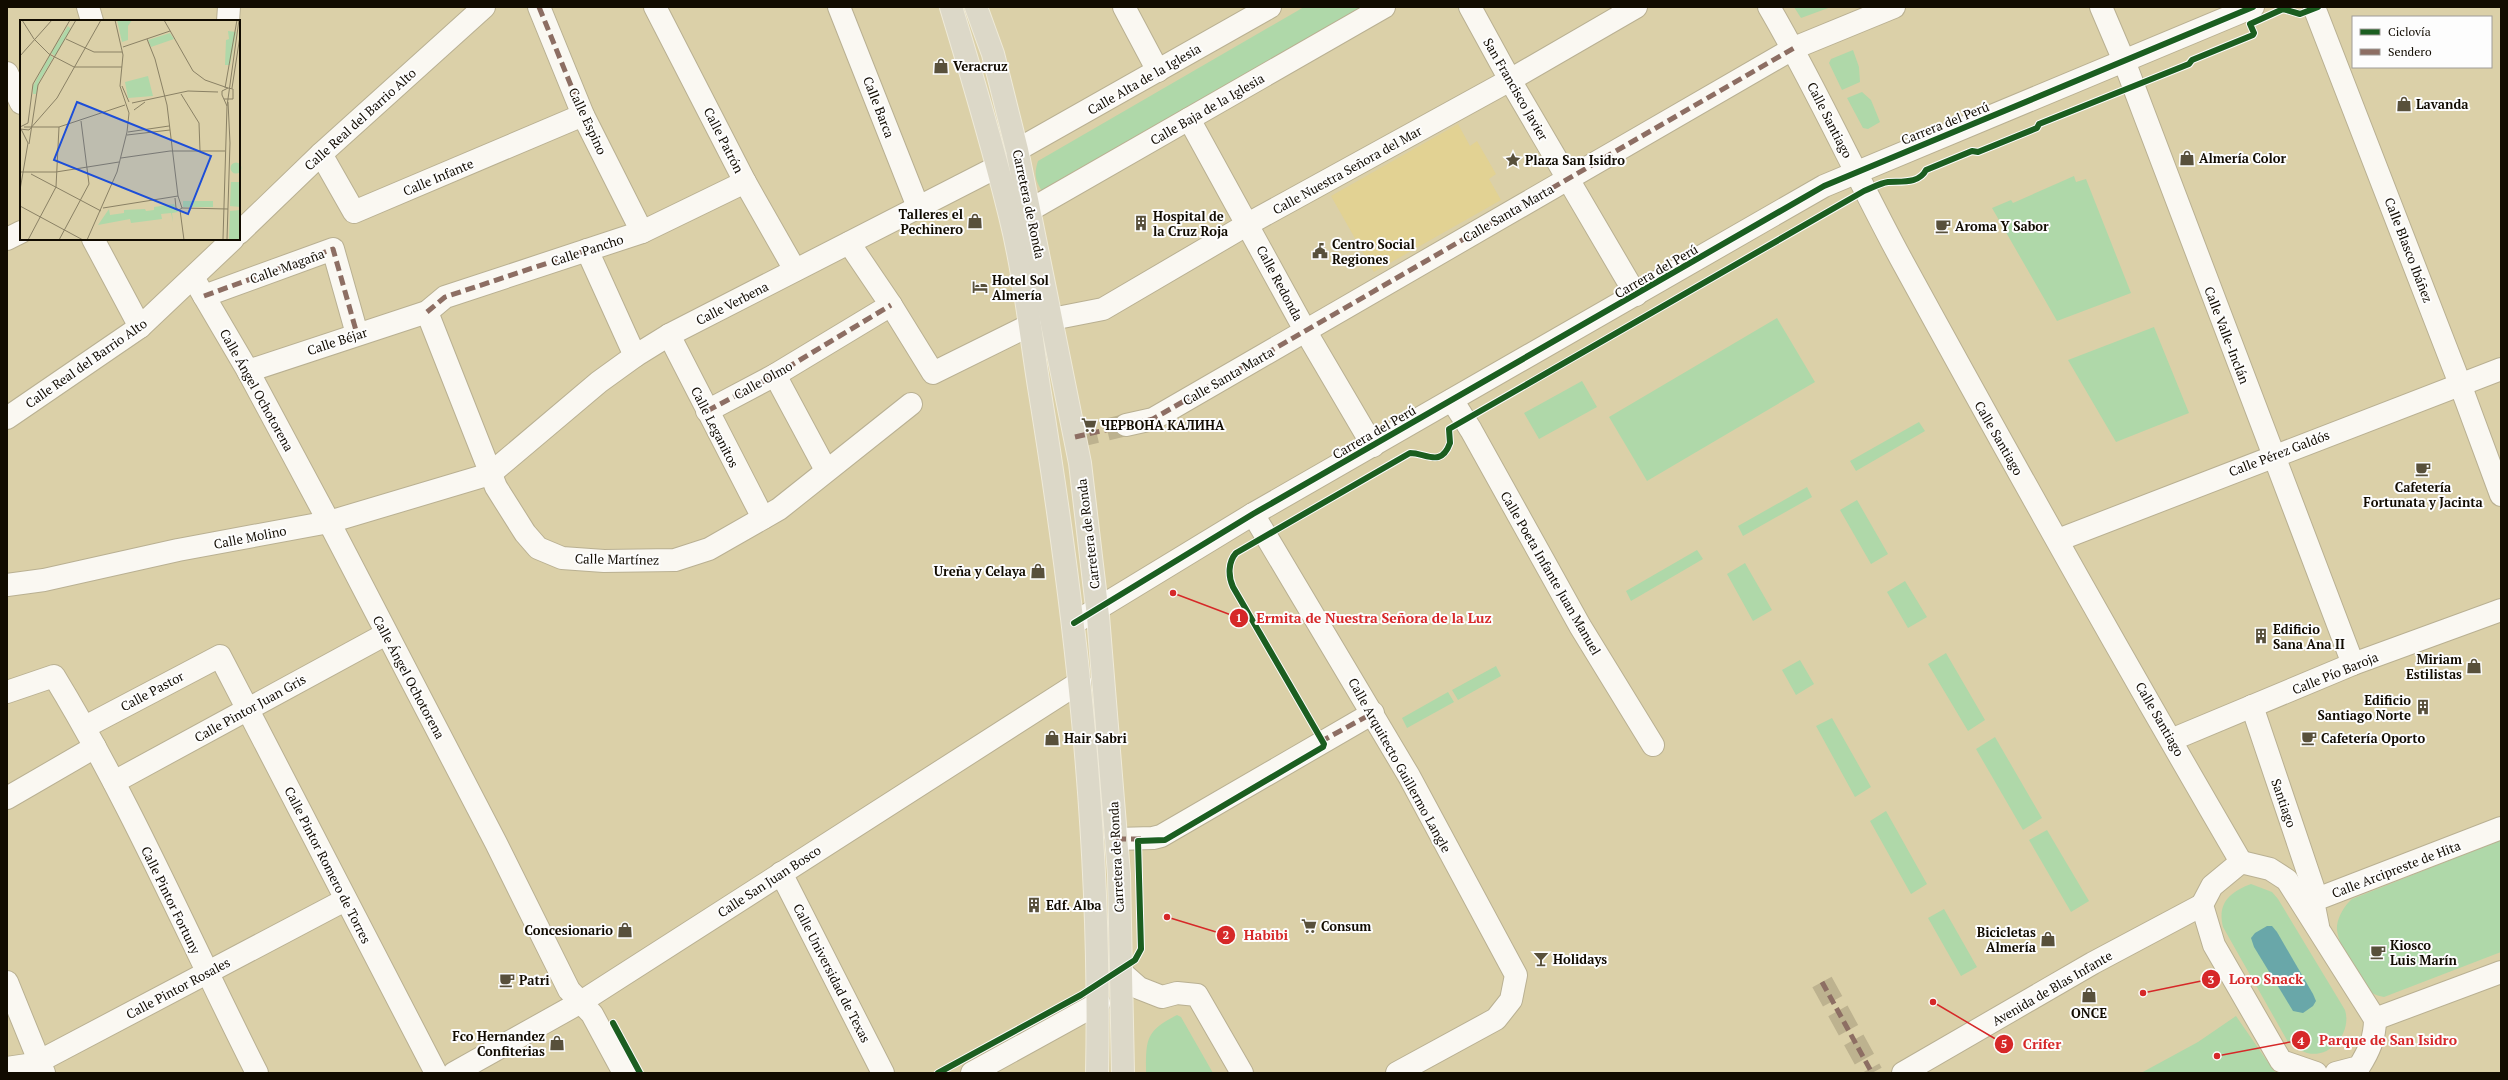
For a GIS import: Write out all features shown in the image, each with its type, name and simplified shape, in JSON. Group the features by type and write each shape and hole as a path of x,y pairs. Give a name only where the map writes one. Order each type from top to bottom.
{"main road":[{"name":"Carretera de Ronda","path":"951,7 998,167 1011,218 1053,466 1074,623 1095,870 1099,1003 1097,1073"},
{"name":"Carretera de Ronda","path":"976,7 993,54 1017,150 1080,463 1097,609 1116,839 1123,1073"}],"street":[{"path":"88,7 92,20"},
{"path":"228,20 229,7"},
{"name":"Calle Real del Barrio Alto","path":"240,232 321,154 484,7"},
{"name":"Calle Espino","path":"539,7 583,115 642,232"},
{"name":"Calle Patrón","path":"655,7 746,182 795,270"},
{"name":"Calle Barca","path":"839,7 918,207"},
{"path":"1124,7 1158,71"},
{"name":"Calle Alta de la Iglesia","path":"1017,150 1270,7"},
{"name":"Calle Baja de la Iglesia","path":"1030,210 1384,7"},
{"name":"San Francisco Javier","path":"1470,7 1510,80 1636,295"},
{"name":"Calle Nuestra Señora del Mar","path":"1052,319 1103,309 1248,224 1510,80 1636,7"},
{"name":"Calle Santiago","path":"1770,7 1794,48 1856,172 1979,403 2241,862"},
{"name":"Calle Santa Marta","path":"1126,425 1152,419 1306,332 1568,178 1794,48 1894,7"},
{"name":"Calle Valle-Inclán","path":"2101,7 2124,61 2272,455 2353,664"},
{"name":"Carrera del Perú","path":"1074,623 1253,514 1806,196 1856,172 2253,7"},
{"name":"Calle Blasco Ibáñez","path":"2314,7 2460,384 2501,495"},
{"path":"7,72 20,101"},
{"name":"Calle Infante","path":"321,154 354,212 583,115"},
{"name":"Calle Redonda","path":"1190,119 1306,332 1372,446"},
{"name":"Calle Verbena","path":"490,474 599,382 635,356 669,335 998,167"},
{"name":"Calle Pancho","path":"427,312 445,297 642,232 746,182"},
{"path":"7,239 20,232"},
{"path":"94,240 140,327"},
{"name":"Calle Real del Barrio Alto","path":"7,418 199,287 224,243"},
{"path":"849,243 891,305 933,373 1030,325"},
{"name":"Calle Magaña","path":"199,287 333,249 358,334"},
{"path":"587,250 635,356"},
{"name":"Calle Ángel Ochotorena","path":"199,287 248,371 329,522 496,843 569,990 592,1014 624,1073"},
{"name":"Calle Olmo","path":"707,411 775,375 891,305"},
{"name":"Calle Béjar","path":"248,371 427,312"},
{"name":"Calle Martínez","path":"427,312 490,474 525,533 538,548 562,558 604,561 675,560 709,549 779,509 826,470 911,404"},
{"name":"Calle Leganitos","path":"669,335 762,518"},
{"name":"Calle Pérez Galdós","path":"2058,540 2272,455 2501,369"},
{"path":"775,375 826,470"},
{"name":"Calle Poeta Infante Juan Manuel","path":"1452,400 1471,430 1580,626 1653,745"},
{"name":"Calle Molino","path":"7,585 44,580 178,550 329,522 490,474"},
{"name":"Calle Arquitecto Guillermo Langle","path":"1253,514 1372,713 1516,975 1511,1000 1496,1019 1397,1073"},
{"name":"Calle Pío Baroja","path":"2171,740 2353,664 2501,610"},
{"name":"Calle Pintor Juan Gris","path":"114,782 386,634"},
{"name":"Calle Pintor Romero de Torres","path":"220,656 345,900 436,1073"},
{"name":"Calle Pastor","path":"85,726 220,656"},
{"name":"Calle Pintor Fortuny","path":"7,692 54,676 85,726 114,782 206,973 257,1073"},
{"name":"Calle San Juan Bosco","path":"454,1073 580,1002 1080,682"},
{"name":"Santiago","path":"2252,706 2317,899"},
{"path":"1116,839 1152,838 1161,836 1372,713"},
{"path":"7,798 95,747"},
{"name":"Calle Arcipreste de Hita","path":"2318,926 2314,906 2317,899 2501,828"},
{"path":"2316,1073 2281,1061 2214,945 2202,905 2212,886 2241,862 2270,869 2287,880 2318,926 2374,1019 2374,1035 2360,1070 2336,1073"},
{"name":"Calle Universidad de Texas","path":"781,873 883,1073"},
{"name":"Calle Pintor Rosales","path":"7,1068 41,1067 206,973 345,900"},
{"name":"Avenida de Blas Infante","path":"1903,1073 2094,963 2202,905"},
{"path":"1121,972 1139,988 1162,998 1177,992 1197,995 1242,1073"},
{"path":"2374,1019 2501,972"},
{"path":"7,982 41,1067"},
{"path":"972,1073 1099,1003"}],"shaded area":[{"path":"1458,124 1470,146 1477,141 1496,174 1489,179 1501,200 1374,272 1331,196"}],"green space":[{"path":"1304,7 1364,7 1042,191 1036,176 1038,161"},
{"path":"1794,7 1831,7 1801,18"},
{"path":"1853,50 1859,67 1860,82 1842,90 1829,63 1831,59"},
{"path":"1862,92 1871,100 1880,122 1868,129 1863,128 1847,98"},
{"path":"2074,176 2076,182 2086,179 2131,293 2057,321 1992,208 2011,200 2013,203"},
{"path":"1777,318 1815,382 1647,481 1609,417"},
{"path":"2154,327 2189,413 2116,442 2068,360"},
{"path":"1582,381 1597,407 1539,439 1524,413"},
{"path":"1919,422 1925,431 1856,471 1850,461"},
{"path":"1807,487 1812,497 1743,536 1738,526"},
{"path":"1857,500 1888,554 1871,564 1840,510"},
{"path":"1697,550 1703,559 1631,601 1626,591"},
{"path":"1745,563 1772,610 1753,621 1727,574"},
{"path":"1905,581 1927,617 1908,628 1887,592"},
{"path":"1946,653 1985,720 1968,731 1928,664"},
{"path":"1800,660 1814,684 1796,695 1782,670"},
{"path":"1496,666 1501,676 1458,700 1452,690"},
{"path":"1448,692 1454,702 1407,728 1402,718"},
{"path":"1832,718 1871,787 1855,797 1816,726"},
{"path":"1995,737 2042,818 2023,830 1976,749"},
{"path":"1886,811 1927,884 1911,894 1870,821"},
{"path":"2047,830 2089,901 2071,912 2029,840"},
{"path":"2501,840 2501,952 2384,997 2372,993 2355,972 2337,933 2340,915 2347,904 2352,899"},
{"path":"2251,884 2272,892 2278,899 2345,1010 2345,1027 2342,1035 2338,1042 2324,1052 2316,1054 2307,1053 2299,1050 2288,1042 2223,927 2222,911 2227,900 2237,891"},
{"path":"1944,909 1977,967 1961,976 1928,918"},
{"path":"1177,1015 1181,1017 1213,1073 1146,1073 1147,1044 1153,1032 1166,1021"},
{"path":"2236,1016 2274,1071 2278,1073 2141,1073 2198,1042"}],"water":[{"path":"2267,926 2272,926 2277,932 2316,1001 2313,1006 2303,1013 2293,1011 2254,947 2251,938 2255,933"}],"tunnel":[{"path":"1075,437 1126,425"},
{"path":"1822,982 1872,1073"}],"marked path":[{"path":"539,7 583,115"},
{"path":"1075,437 1153,419 1794,48"},
{"path":"204,296 333,249 357,334"},
{"path":"427,312 445,297 587,250"},
{"path":"707,411 775,375 891,305"},
{"path":"1320,742 1373,713"},
{"path":"1116,839 1142,839"},
{"path":"1822,982 1872,1073"}],"cycle path":[{"path":"1074,623 1253,514 1824,186 2253,7"},
{"path":"938,1073 1081,995 1135,960 1141,949 1138,841 1165,840 1323,747 1324,744 1233,587 1230,578 1230,565 1236,553 1410,453 1433,457 1442,455 1450,443 1449,429 1864,191 1879,184 1888,182 1914,180 1919,178 1926,170 1972,151 1978,152 2037,128 2039,124 2189,64 2192,60 2253,35 2254,33 2250,24 2283,9 2300,14 2318,7"},
{"path":"613,1023 640,1073"}],"place":[{"name":"Veracruz","path":"941,66"},
{"name":"Lavanda","path":"2404,104"},
{"name":"Almería Color","path":"2187,158"},
{"name":"Plaza San Isidro","path":"1513,160"},
{"name":"Talleres el Pechinero","path":"975,221"},
{"name":"Hospital de la Cruz Roja","path":"1141,223"},
{"name":"Aroma Y Sabor","path":"1943,226"},
{"name":"Centro Social Regiones","path":"1320,251"},
{"name":"Hotel Sol Almería","path":"980,287"},
{"name":"ЧЕРВOHA KAЛИHA","path":"1089,425"},
{"name":"Cafetería Fortunata y Jacinta","path":"2423,469"},
{"name":"Ureña y Celaya","path":"1038,571"},
{"name":"Ermita de Nuestra Señora de la Luz","path":"1173,593"},
{"name":"Edificio Sana Ana II","path":"2261,636"},
{"name":"Miriam Estilistas","path":"2474,666"},
{"name":"Edificio Santiago Norte","path":"2423,707"},
{"name":"Hair Sabri","path":"1052,738"},
{"name":"Cafetería Oporto","path":"2309,738"},
{"name":"Edf. Alba","path":"1034,905"},
{"name":"Habibi","path":"1167,917"},
{"name":"Consum","path":"1309,926"},
{"name":"Concesionario","path":"625,930"},
{"name":"Bicicletas Almería","path":"2048,939"},
{"name":"Kiosco Luis Marín","path":"2378,952"},
{"name":"Holidays","path":"1541,959"},
{"name":"Patri","path":"507,980"},
{"name":"Loro Snack","path":"2143,993"},
{"name":"ONCE","path":"2089,995"},
{"name":"Crifer","path":"1933,1002"},
{"name":"Fco Hernandez Confiterias","path":"557,1043"},
{"name":"Parque de San Isidro","path":"2217,1056"}]}
